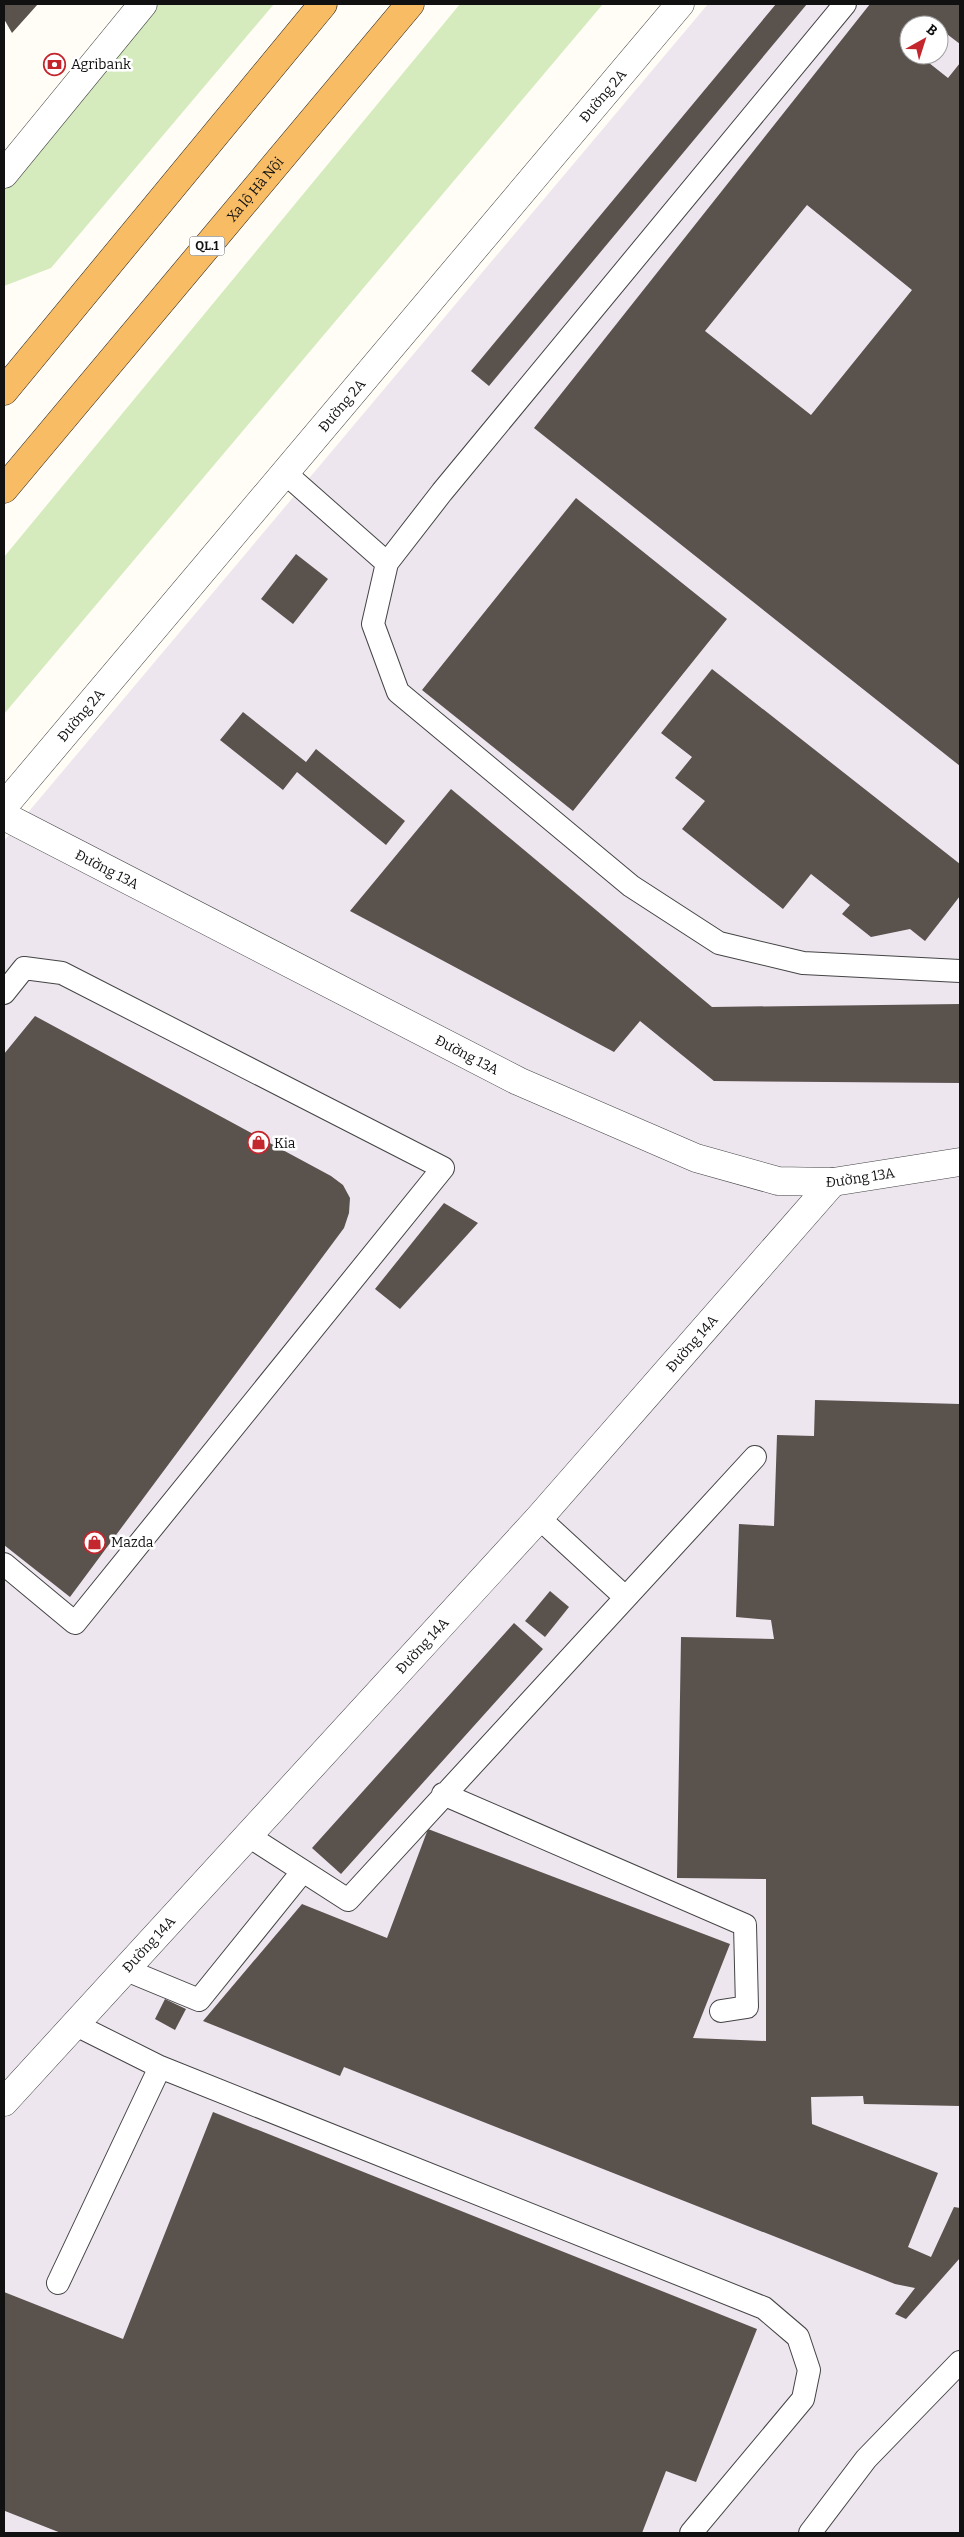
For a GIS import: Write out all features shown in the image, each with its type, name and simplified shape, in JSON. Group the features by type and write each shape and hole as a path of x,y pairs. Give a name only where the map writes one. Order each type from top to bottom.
{"highway":[{"path":"4,391 323,4"},
{"name":"Xa lộ Hà Nội","path":"4,489 410,4"}],"street":[{"path":"4,174 143,4"},
{"name":"Đường 2A","path":"4,806 680,4"},
{"name":"Đường 13A","path":"4,816 518,1081 696,1158 778,1181 833,1182 960,1162"},
{"name":"Đường 14A","path":"4,2102 539,1518 833,1182"}],"lane":[{"path":"845,4 442,492 387,563 374,624 398,692 631,886 719,943 803,963 960,971"},
{"path":"285,473 387,563"},
{"path":"4,993 24,968 62,973 443,1168 75,1622 4,1564"},
{"path":"247,1835 348,1900 443,1794 755,1457"},
{"path":"539,1518 625,1597"},
{"path":"443,1794 745,1925 747,2007 722,2011"},
{"path":"124,1969 199,2000 303,1871"},
{"path":"74,2024 160,2067 764,2308 798,2338 809,2370 803,2399 691,2533"},
{"path":"58,2283 160,2067"},
{"path":"810,2533 866,2459 960,2362"}],"shaded area":[{"path":"708,4 960,4 960,2533 4,2533 4,841"}],"green space":[{"path":"154,4 274,4 51,268 4,286 4,183"},
{"path":"460,4 603,4 4,714 4,557"}],"building":[{"path":"4,4 38,4 12,33 4,19"},
{"path":"776,4 807,4 489,386 471,371"},
{"path":"870,4 960,4 960,44 949,36 949,15 899,15 899,65 932,65 948,78 960,63 960,766 534,428","holes":["807,205 912,290 811,415 705,331"]},
{"path":"576,498 727,619 573,811 422,690"},
{"path":"296,554 328,579 293,624 261,599"},
{"path":"712,669 960,864 960,896 925,941 910,929 871,937 842,914 850,905 811,874 783,909 682,829 705,801 675,778 692,757 661,733"},
{"path":"243,712 306,762 316,749 405,821 386,845 297,772 283,790 220,740"},
{"path":"451,789 712,1007 960,1004 960,1083 714,1081 640,1021 614,1052 350,911"},
{"path":"35,1016 331,1176 343,1185 350,1198 349,1213 344,1228 70,1597 4,1545 4,1054"},
{"path":"444,1203 478,1223 400,1309 375,1289"},
{"path":"815,1400 960,1404 960,2106 864,2104 863,2096 811,2097 812,2124 938,2173 908,2247 931,2257 954,2207 960,2208 960,2258 906,2319 895,2314 915,2288 895,2284 344,2067 340,2076 203,2021 302,1904 387,1938 428,1829 730,1944 693,2038 766,2041 766,1879 677,1878 681,1637 774,1639 771,1620 736,1617 739,1524 774,1526 777,1435 814,1436"},
{"path":"550,1591 569,1607 545,1637 525,1621"},
{"path":"514,1623 543,1649 341,1874 312,1848"},
{"path":"165,1999 186,2009 175,2030 155,2019"},
{"path":"213,2112 757,2329 696,2482 666,2471 642,2533 61,2533 5,2511 4,2514 4,2292 123,2339"}],"place":[{"name":"Agribank","path":"55,64"},
{"name":"Kia","path":"258,1143"},
{"name":"Mazda","path":"95,1542"}]}
